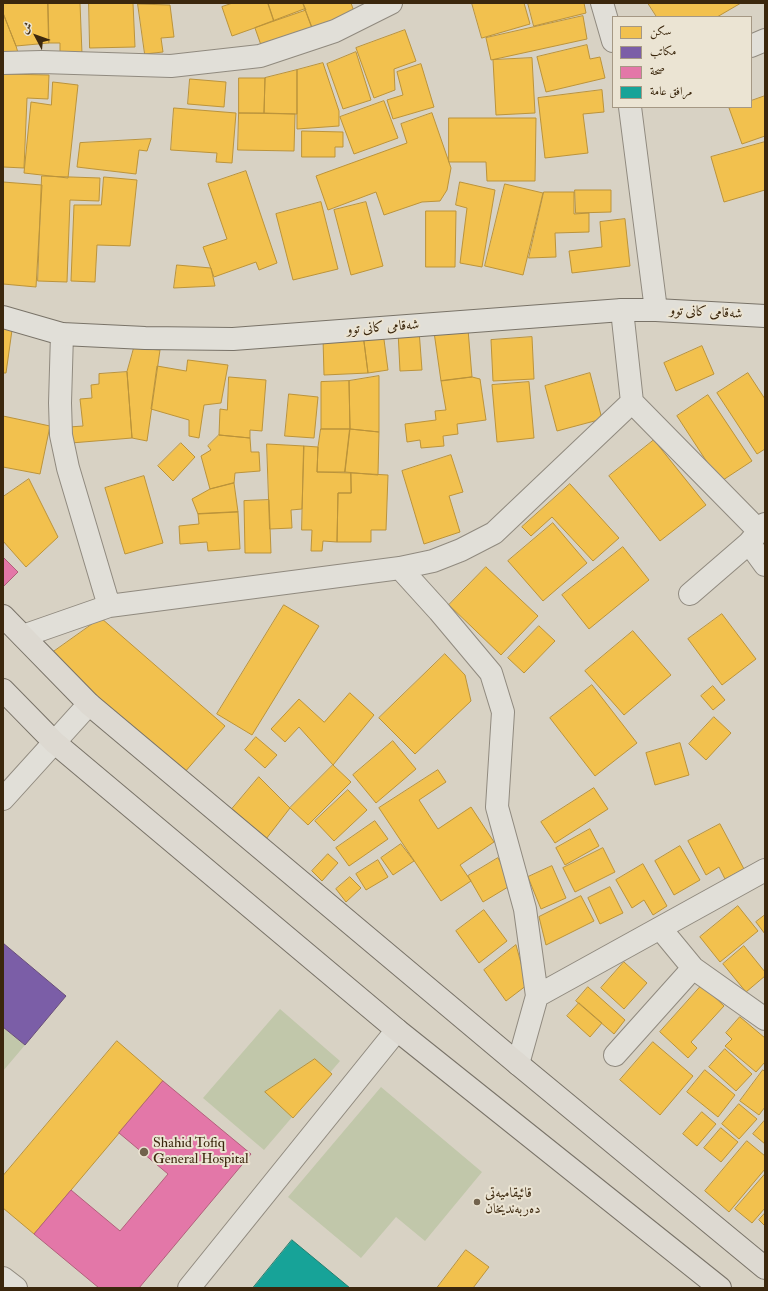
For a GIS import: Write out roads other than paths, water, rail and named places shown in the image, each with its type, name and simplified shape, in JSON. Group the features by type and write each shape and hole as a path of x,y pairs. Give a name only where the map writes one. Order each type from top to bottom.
{"highway":[{"path":"3,616 89,704 518,1064 765,1268"},
{"path":"3,690 54,742 396,1030 720,1288"}],"street":[{"path":"602,3 612,38"},
{"path":"3,63 42,62 170,66 260,56 335,31 388,4"},
{"path":"752,46 765,40"},
{"path":"630,108 656,310"},
{"path":"622,310 632,402 758,533 765,565"},
{"name":"شەقامی کانی توو","path":"3,317 62,334 145,338 234,339 622,310 656,310 765,316"},
{"path":"62,334 60,402 61,434 68,468 109,606"},
{"path":"22,636 109,606 400,568 433,561 461,550 494,533 632,402"},
{"path":"690,594 758,533"},
{"path":"400,568 439,611 491,673 502,712 497,807 525,909 537,996 518,1064"},
{"path":"3,799 89,704"},
{"path":"537,996 765,870"},
{"path":"660,928 693,968 765,1019"},
{"path":"615,1054 693,968"},
{"path":"189,1288 396,1030"},
{"path":"3,1278 16,1288"}],"place":[{"name":"Shahid Tofiq General Hospital","path":"144,1152"},
{"name":"قائیقامیەتی دەربەندیخان","path":"477,1202"}]}
